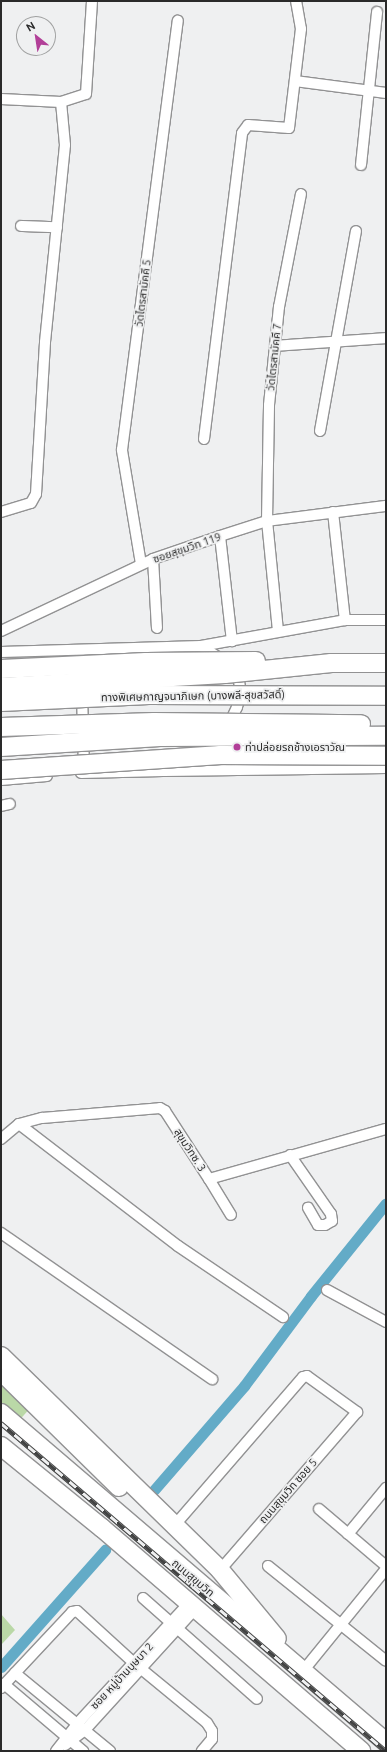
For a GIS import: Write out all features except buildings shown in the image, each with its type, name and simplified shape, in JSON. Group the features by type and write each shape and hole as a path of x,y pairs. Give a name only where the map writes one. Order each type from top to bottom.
{"highway":[{"path":"1,669 162,661 386,663"},
{"path":"1,687 225,674 331,663"},
{"path":"1,693 82,686"},
{"name":"ทางพิเศษกาญจนาภิเษก (บางพลี-สุขสวัสดิ์)","path":"1,702 149,695 386,696"},
{"path":"1,726 154,722 386,724"},
{"path":"1,747 160,737 386,736"},
{"path":"1,770 220,755 386,756"},
{"path":"1,1356 220,1570 298,1667"},
{"path":"1,1371 187,1554 298,1667"},
{"name":"ถนนสุขุมวิท","path":"1,1413 386,1742"},
{"name":"ถนนสุขุมวิท","path":"1,1446 193,1605 361,1751"},
{"path":"320,1716 334,1698"}],"street":[{"path":"1,99 61,102 84,96 87,92 92,1"},
{"path":"204,438 242,133 248,125 289,128 301,29 296,1"},
{"path":"361,165 377,12"},
{"name":"วัดไตรสามัคคี 5","path":"141,564 122,450 178,21"},
{"path":"295,81 386,93"},
{"path":"1,512 31,503 36,494 45,342 65,145 61,102"},
{"name":"วัดไตรสามัคคี 7","path":"278,631 267,521 269,405 279,307 300,194"},
{"path":"21,226 57,227"},
{"path":"320,431 356,231"},
{"path":"275,346 336,343 386,338"},
{"name":"ซอยสุขุมวิท 119","path":"1,631 141,564 220,536 267,521 386,506"},
{"path":"333,512 345,620"},
{"path":"220,536 232,641"},
{"path":"153,559 157,628"},
{"path":"1,652 201,646 345,620 386,620"},
{"path":"163,771 212,743 227,727 237,707 241,693 236,674 226,662 201,646"},
{"path":"79,773 85,766 81,650"},
{"path":"1,780 79,773 386,768"},
{"name":"สุขุมวิทซ. 3","path":"1,1139 19,1124 42,1118 160,1108 165,1111 209,1180 290,1155 386,1129"},
{"path":"19,1124 178,1246 283,1317"},
{"path":"290,1155 330,1211 332,1221 325,1226 318,1225 308,1208"},
{"path":"209,1180 231,1215"},
{"path":"1,1233 212,1379"},
{"path":"328,1290 386,1322"},
{"name":"ถนนสุขุมวิท ซอย 5","path":"174,1526 303,1377 307,1376 356,1412 220,1570"},
{"path":"348,1534 386,1489"},
{"path":"319,1509 386,1566"},
{"path":"268,1566 386,1661"},
{"path":"298,1667 341,1625 386,1569"},
{"path":"143,1598 256,1699"},
{"name":"ซอย หมู่บ้านบุษบา 2","path":"57,1751 69,1739 77,1724 137,1666 193,1605"},
{"path":"83,1751 3,1686 74,1611 137,1666 207,1723 212,1731 212,1739 202,1751"},
{"path":"69,1739 86,1730 137,1666"},
{"path":"15,1673 110,1751"}],"green space":[{"path":"1,1371 33,1405 15,1425 1,1413"},
{"path":"1,1614 15,1630 1,1645"}],"waterway":[{"path":"154,1490 244,1386 311,1296 386,1203"},
{"path":"1,1667 105,1550"}],"railway":[{"path":"1,1423 386,1751"}],"place":[{"name":"ท่าปล่อยรถช้างเอราวัณ","path":"237,747"}]}
